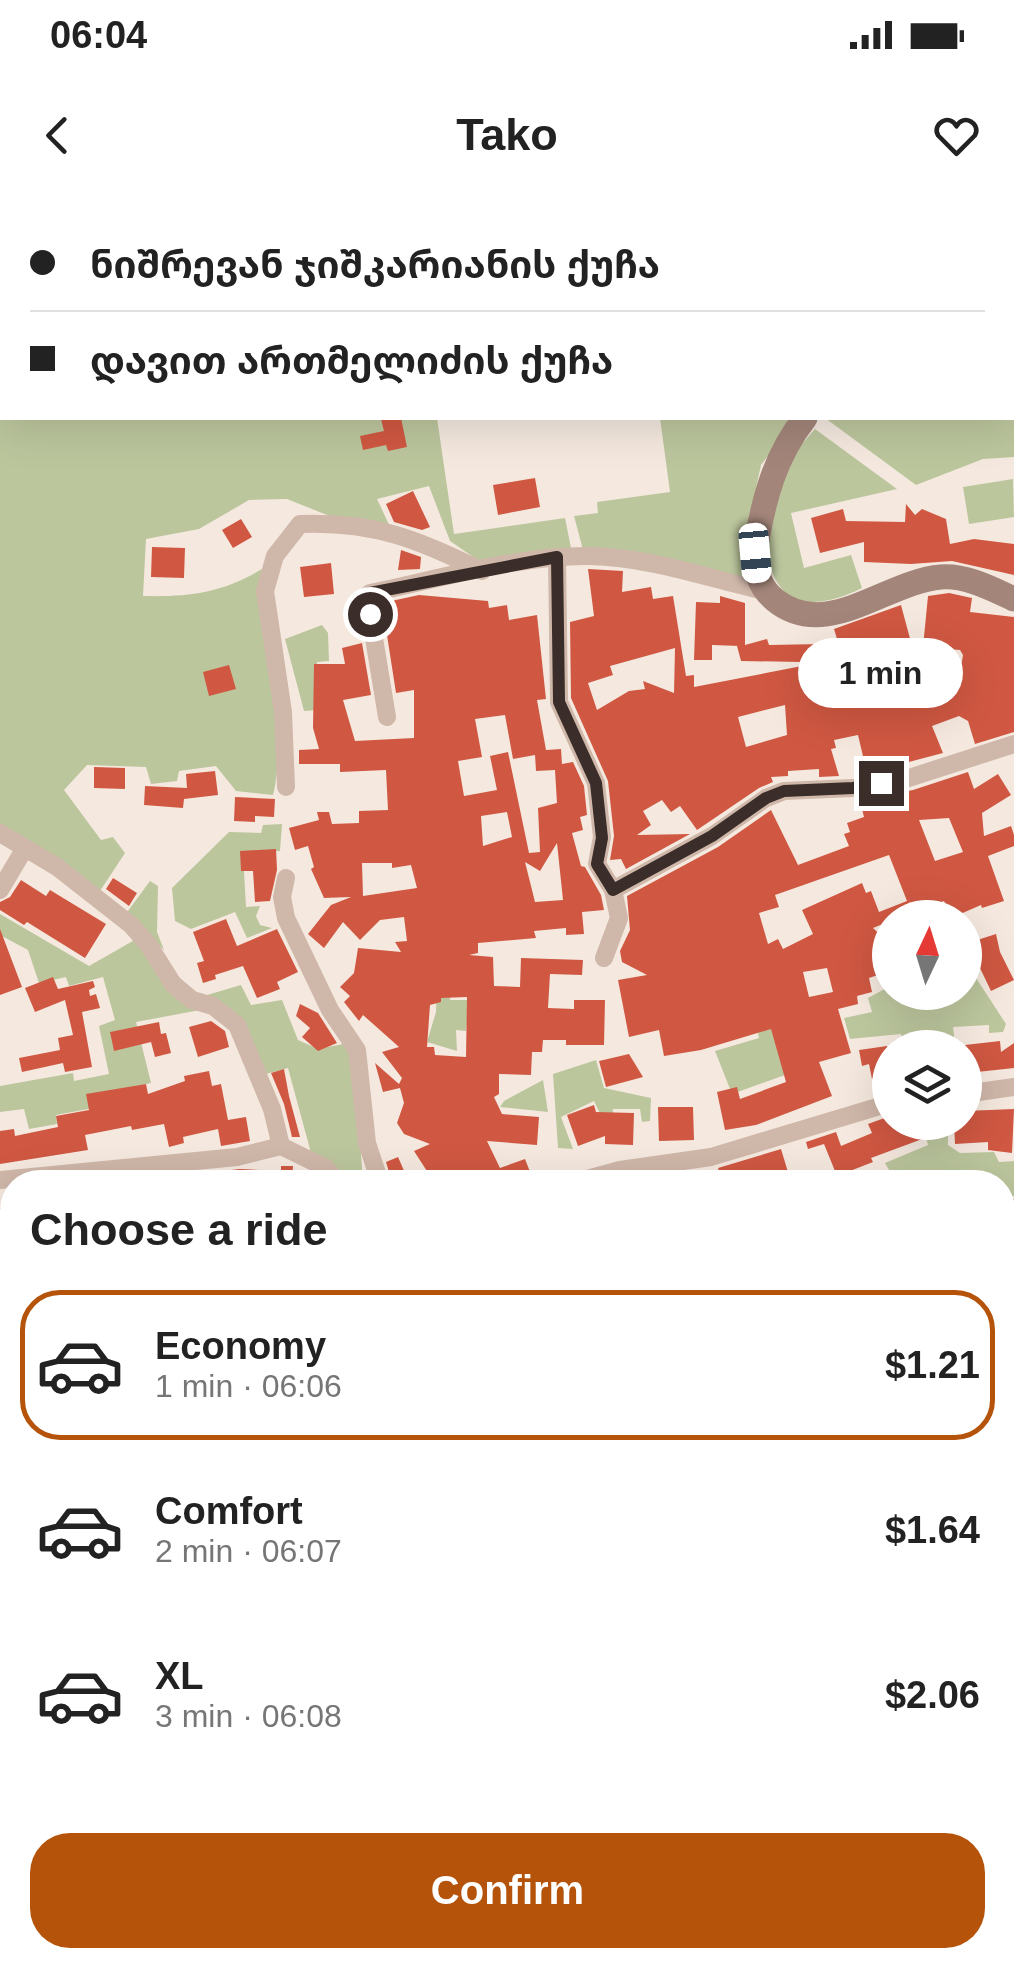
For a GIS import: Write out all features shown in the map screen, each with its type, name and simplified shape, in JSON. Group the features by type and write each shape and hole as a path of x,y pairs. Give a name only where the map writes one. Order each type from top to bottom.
{"main road":[{"path":"804,420 786,444 766,491 755,553 764,591 794,612 810,615 837,612 939,577 978,583 1014,599"}],"street":[{"path":"286,788 282,712 265,591 275,556 300,524 340,522 423,541 482,570"},
{"path":"557,557 559,702 596,783 602,838 597,864 613,890 620,918 604,958"},
{"path":"387,716 370,593 557,557 622,558 764,591"},
{"path":"613,890 784,791 853,788 909,778 1014,744"},
{"path":"0,833 56,867 130,925 148,944 173,984 192,1000 213,1006 236,1025 272,1109 282,1146"},
{"path":"0,890 25,848"},
{"path":"286,878 282,907 330,1010 357,1050 367,1144 376,1170"},
{"path":"982,1092 1014,1087"},
{"path":"620,1170 711,1156 872,1108"},
{"path":"103,1170 237,1157 282,1146 328,1170"}],"green space":[{"path":"0,420 437,420 454,534 565,518 571,548 482,563 450,541 429,486 377,499 392,531 337,519 287,499 249,500 199,529 146,539 143,596 205,592 262,569 259,605 277,691 278,748 273,795 236,791 216,766 179,771 177,781 151,784 146,767 87,765 64,790 101,840 113,837 125,853 98,894 0,826"},
{"path":"660,420 795,420 761,465 741,580 583,550 574,516 598,513 597,502 670,492"},
{"path":"828,420 1014,420 1014,457 983,459 916,485"},
{"path":"815,429 897,489 791,513 804,568 851,555 862,588 825,601 798,600 780,587 770,566 768,539 781,479 795,453"},
{"path":"1013,479 1014,517 969,524 963,487"},
{"path":"322,625 328,633 329,661 317,662 318,710 304,711 285,639"},
{"path":"282,824 280,851 243,853 246,907 260,906 256,916 260,925 272,928 247,938 235,912 191,929 175,921 172,888 229,832 261,833 263,825"},
{"path":"150,881 158,886 157,932 164,950 125,915"},
{"path":"0,914 89,966 138,938 211,1008 136,1022 151,1083 92,1095 94,1108 56,1115 57,1124 29,1129 24,1109 0,1112 0,1086 73,1073 74,1081 109,1074 99,1026 115,1020 103,977 69,986 66,977 39,983 28,950 0,935"},
{"path":"437,980 452,981 450,1000 469,1000 466,1031 456,1030 457,1051 427,1042 436,1012"},
{"path":"241,985 251,1005 282,1000 298,1040 318,1049 353,1042 362,1170 329,1170 311,1153 288,1068 262,1075 238,1024 207,995"},
{"path":"982,987 1006,1024 1003,1032 989,1033 989,1025 953,1027 953,1030 872,1030 872,1037 850,1039 844,1018 872,1012 868,998 872,996 872,1010 982,1010"},
{"path":"790,1006 816,1064 732,1094 715,1051 759,1038 755,1018"},
{"path":"596,1060 604,1088 651,1098 650,1121 642,1122 640,1109 613,1109 612,1122 605,1124 594,1101 561,1117 573,1149 558,1148 553,1074"},
{"path":"543,1080 548,1112 500,1107 504,1101"},
{"path":"927,1140 948,1140 948,1145 960,1153 994,1152 999,1162 1014,1161 1014,1170 889,1170 885,1163 928,1145"}],"building":[{"path":"381,420 401,420 407,447 388,451 386,445 363,450 360,436 384,431"},
{"path":"535,478 540,507 498,515 493,485"},
{"path":"413,491 430,527 422,530 394,522 386,504"},
{"path":"906,504 915,515 922,509 946,519 950,544 974,539 1014,544 1014,575 952,561 864,562 864,542 820,553 811,518 843,509 846,521 905,522"},
{"path":"241,519 252,537 233,548 222,530"},
{"path":"152,547 185,548 184,578 151,577"},
{"path":"401,550 421,557 420,569 398,570"},
{"path":"331,563 334,594 304,597 300,567"},
{"path":"588,569 623,571 622,592 651,587 653,599 673,596 686,676 694,675 694,687 802,666 802,662 741,661 740,646 712,645 712,660 694,660 696,602 720,603 720,596 745,603 745,645 767,639 769,645 822,644 837,639 834,629 901,605 920,676 921,660 925,660 930,690 944,679 958,686 963,655 960,650 923,647 928,596 949,593 972,598 970,612 1014,617 1014,732 975,744 968,721 959,716 932,726 943,753 867,773 858,735 834,740 836,748 831,749 839,776 819,777 819,769 788,771 788,776 771,777 773,782 697,830 680,806 671,812 662,800 643,811 651,825 637,835 690,834 626,869 621,859 610,860 614,836 608,781 571,698 570,622 594,616","holes":["675,648 674,693 643,681 645,689 629,691 597,710 588,683 613,675 610,666","785,705 787,735 746,747 738,717"]},
{"path":"419,595 488,601 489,608 507,605 509,620 537,615 546,699 537,700 546,750 561,749 562,764 573,762 584,786 587,815 580,817 583,830 572,833 581,866 601,895 604,910 582,912 584,934 566,935 566,928 534,931 536,938 478,943 478,953 469,955 493,957 494,986 520,987 521,958 583,960 582,975 550,974 548,1008 574,1009 574,1000 605,1000 604,1045 566,1045 566,1040 543,1040 542,1052 532,1052 531,1075 499,1074 499,1094 494,1097 502,1114 539,1117 537,1145 487,1141 500,1168 525,1159 529,1170 426,1170 414,1151 430,1144 404,1134 397,1123 404,1103 400,1088 383,1092 375,1063 399,1084 402,1078 382,1052 399,1047 363,1015 359,1021 344,1002 350,996 340,987 354,973 358,948 401,952 395,942 407,941 404,917 380,920 360,940 343,922 324,948 308,934 331,905 351,897 324,898 311,869 314,867 308,846 295,850 289,828 319,820 317,812 329,812 332,824 359,823 359,811 388,810 386,770 340,772 340,764 299,764 299,750 319,749 313,728 314,664 345,664 342,648 362,643 371,695 343,700 355,741 414,738 414,690 396,693 382,603","holes":["505,715 513,759 535,755 536,771 555,770 557,803 538,808 540,852 529,853 508,752 490,756 497,790 464,796 458,761 482,757 475,719","507,812 512,837 483,846 481,816","557,843 563,900 535,902 525,862 540,871","362,863 392,863 392,868 411,865 417,888 363,896","467,997 466,1057 435,1055 434,1047 427,1047 430,1005 441,1002 441,998"]},
{"path":"229,665 236,689 209,696 203,672"},
{"path":"94,767 125,768 125,789 94,788"},
{"path":"215,771 218,795 184,799 183,808 144,805 145,786 187,788 186,774"},
{"path":"968,772 974,789 998,774 1011,795 982,813 984,836 1011,826 1014,835 1014,846 988,856 1004,901 982,908 982,900 907,900 889,855 775,895 779,907 759,913 768,944 778,939 783,949 813,934 802,910 862,883 866,893 871,891 874,900 869,978 872,992 857,996 858,1004 838,1009 851,1053 819,1062 832,1096 756,1125 725,1130 717,1092 737,1087 740,1099 786,1082 771,1029 701,1050 664,1056 659,1030 629,1037 618,980 647,975 622,962 620,951 630,930 627,896 718,847 771,810 798,865 849,846 844,834 850,832 847,823 864,817 862,809 878,804 876,797","holes":["949,818 963,852 935,861 919,820","827,968 833,992 809,997 803,972"]},
{"path":"235,797 275,799 274,817 255,816 255,822 234,821"},
{"path":"276,849 277,870 270,901 255,902 253,871 241,871 240,851"},
{"path":"113,878 137,893 129,906 106,889"},
{"path":"21,880 46,896 50,890 106,924 85,958 0,910 0,902 10,897"},
{"path":"226,919 237,946 277,929 298,972 277,982 280,989 257,998 243,966 203,983 197,963 204,961 193,932"},
{"path":"0,929 22,987 0,995"},
{"path":"996,934 1014,980 991,991 982,972 982,938"},
{"path":"53,977 58,989 93,981 95,987 89,990 90,996 96,994 100,1008 82,1012 92,1067 65,1072 63,1063 22,1072 19,1058 60,1050 58,1038 73,1035 65,1000 35,1012 25,988"},
{"path":"300,1004 318,1013 337,1043 318,1051 302,1037 310,1028 296,1016"},
{"path":"211,1021 225,1031 229,1047 198,1057 189,1027"},
{"path":"159,1022 171,1053 155,1057 151,1042 114,1051 110,1032"},
{"path":"1000,1041 1001,1052 1014,1043 1014,1068 982,1071 982,1043"},
{"path":"872,1048 872,1079 869,1064 862,1066 859,1050"},
{"path":"629,1054 643,1077 606,1087 599,1061"},
{"path":"284,1069 300,1137 292,1137 271,1073"},
{"path":"209,1071 212,1086 221,1084 228,1120 246,1117 250,1141 221,1146 218,1129 183,1137 184,1143 169,1147 164,1124 132,1130 131,1126 85,1135 88,1150 0,1164 0,1131 14,1129 15,1136 58,1127 56,1116 89,1110 86,1094 146,1084 148,1094 185,1081 184,1076"},
{"path":"594,1105 596,1112 634,1113 633,1145 605,1144 605,1136 578,1146 567,1115"},
{"path":"658,1107 693,1107 694,1140 659,1141"},
{"path":"1014,1109 1012,1153 988,1150 988,1142 955,1144 955,1140 982,1140 982,1110"},
{"path":"836,1132 841,1146 872,1133 872,1140 920,1140 871,1158 873,1162 852,1170 835,1170 824,1144 808,1149 806,1142"},
{"path":"781,1149 787,1170 719,1170"},
{"path":"398,1157 404,1170 388,1170 386,1162"}],"route":[{"path":"370,614 370,593 557,557 559,702 596,783 602,838 597,864 613,890 712,836 766,798 784,791 881,783"}]}
